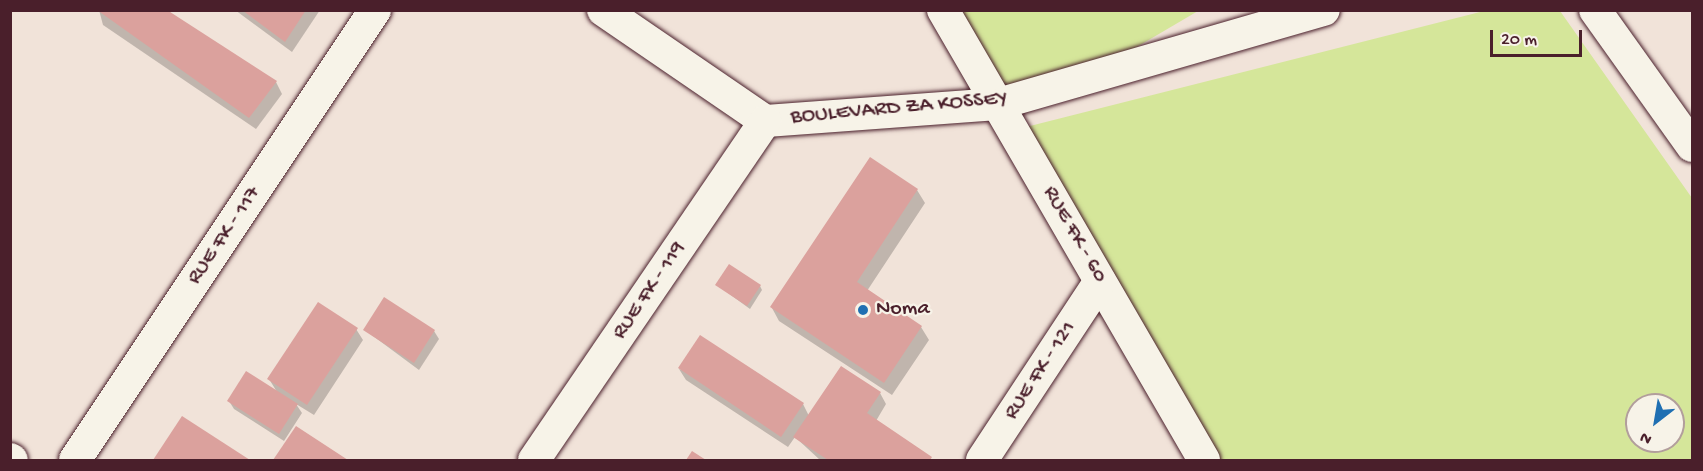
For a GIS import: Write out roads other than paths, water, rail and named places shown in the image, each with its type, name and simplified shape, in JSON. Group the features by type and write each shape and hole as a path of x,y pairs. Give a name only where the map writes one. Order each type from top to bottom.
{"street":[{"name":"RUE FK - 117","path":"75,460 375,10"},
{"name":"BOULEVARD ZA KOSSEY","path":"603,10 765,121 998,104 1324,10"},
{"name":"RUE FK - 60","path":"943,10 1204,460"},
{"path":"1595,10 1692,146"},
{"name":"RUE FK - 119","path":"534,460 765,121"},
{"name":"RUE FK - 121","path":"982,460 1100,281"}],"place":[{"name":"Noma","path":"863,310"}]}
